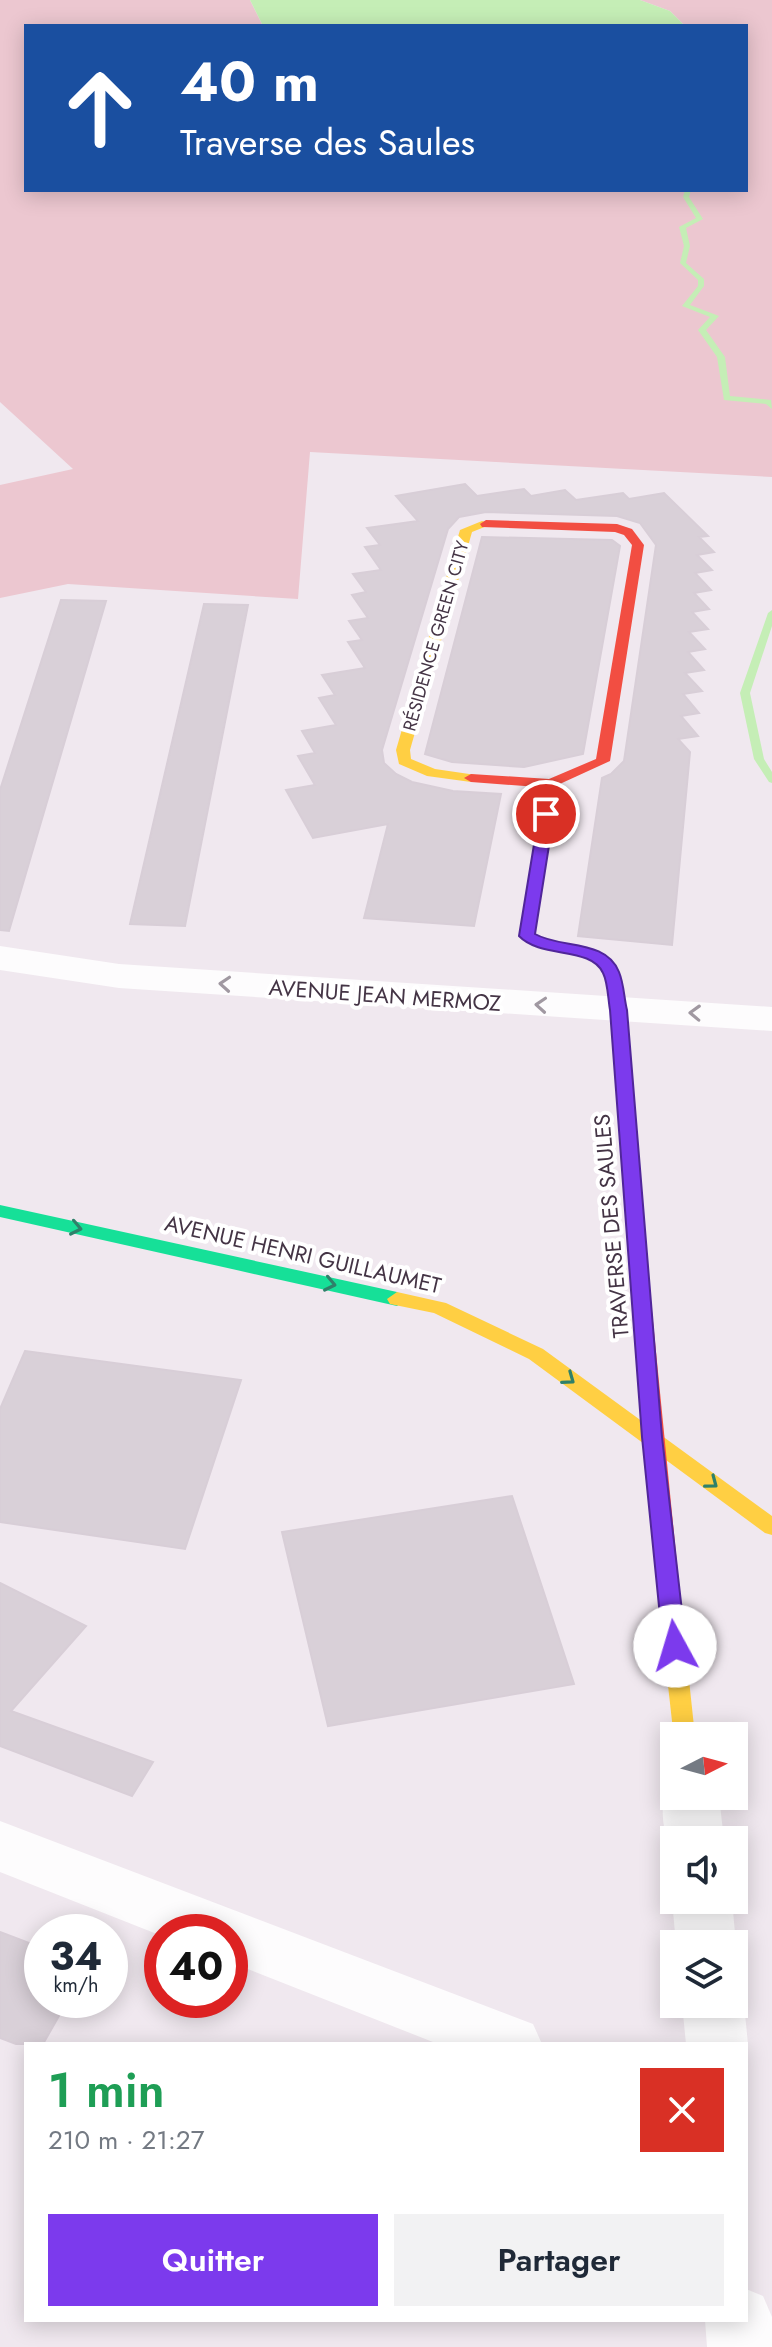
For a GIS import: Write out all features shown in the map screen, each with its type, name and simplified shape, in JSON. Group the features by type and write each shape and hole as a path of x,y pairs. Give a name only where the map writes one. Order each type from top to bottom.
{"street":[{"name":"RÉSIDENCE GREEN CITY","path":"471,526 617,528 628,532 638,545 603,761 593,769 561,776 551,784 433,774 413,769 404,761 403,750 466,530 471,526"},
{"path":"551,784 527,936 543,945 597,955 611,971 618,1010"},
{"name":"AVENUE JEAN MERMOZ","path":"0,958 119,976 772,1019"},
{"name":"TRAVERSE DES SAULES","path":"618,1010 652,1437 683,1722"},
{"name":"AVENUE HENRI GUILLAUMET","path":"0,1211 439,1308 536,1354 772,1527"},
{"path":"0,1846 175,1914"},
{"path":"248,1942 506,2042"},
{"path":"714,2018 717,2042"},
{"path":"739,2322 741,2347"}],"shaded area":[{"path":"0,0 250,0 262,24 24,24 24,192 748,192 748,24 683,24 670,11 640,0 772,0 772,477 310,452 298,599 68,584 0,598 0,485 73,469 0,402"},
{"path":"250,0 640,0 670,11 683,24 262,24"}],"building":[{"path":"465,484 477,496 524,489 531,496 565,490 576,500 623,493 629,499 664,493 708,536 699,537 714,552 697,555 712,570 695,573 711,590 694,593 709,609 692,612 708,629 689,632 705,649 688,652 704,670 685,673 702,691 683,694 699,713 681,716 698,736 678,739 690,752 672,945 578,936 602,778 624,761 656,545 640,523 617,516 486,512 459,517 448,529 382,750 384,763 412,782 453,791 501,794 474,926 364,918 388,824 313,838 286,790 315,785 298,756 315,753 302,731 336,725 319,698 335,695 322,675 365,668 348,642 362,640 349,621 368,618 352,595 366,592 353,574 381,570 365,547 380,545 367,528 418,521 396,496"},
{"path":"482,537 612,540 620,546 583,754 524,767 452,762 425,754"},
{"path":"61,600 106,601 9,931 0,930 0,790"},
{"path":"204,604 248,605 185,926 130,924"},
{"path":"25,1351 241,1380 185,1549 0,1522 0,1409"},
{"path":"512,1496 574,1684 328,1726 282,1532"},
{"path":"0,1583 86,1626 11,1711 153,1762 132,1796 0,1746"},
{"path":"0,1932 24,1941 24,2018 58,2018 44,2042 16,2044 0,2038"}],"waterway":[{"path":"687,192 686,197 700,219 682,227 687,246 683,263 701,279 701,286 686,306 715,316 702,330 721,357 727,398 768,402 772,407"},
{"path":"772,613 745,693 759,759 772,780"}],"traffic: fast":[{"path":"0,1211 397,1299"}],"traffic: slow":[{"path":"471,778 432,773 404,761 403,750 466,530 486,524"},
{"path":"551,784 527,936 543,945 597,955 611,971 618,1010 640,1281"},
{"path":"397,1299 439,1308 536,1354 772,1527"},
{"path":"671,1614 683,1722"}],"traffic: jam":[{"path":"471,778 551,784 603,761 638,545 628,532 617,528 486,524"},
{"path":"640,1281 671,1614"}],"route":[{"path":"546,814 527,936 543,945 597,955 611,971 618,1010 652,1437 675,1646"}]}
